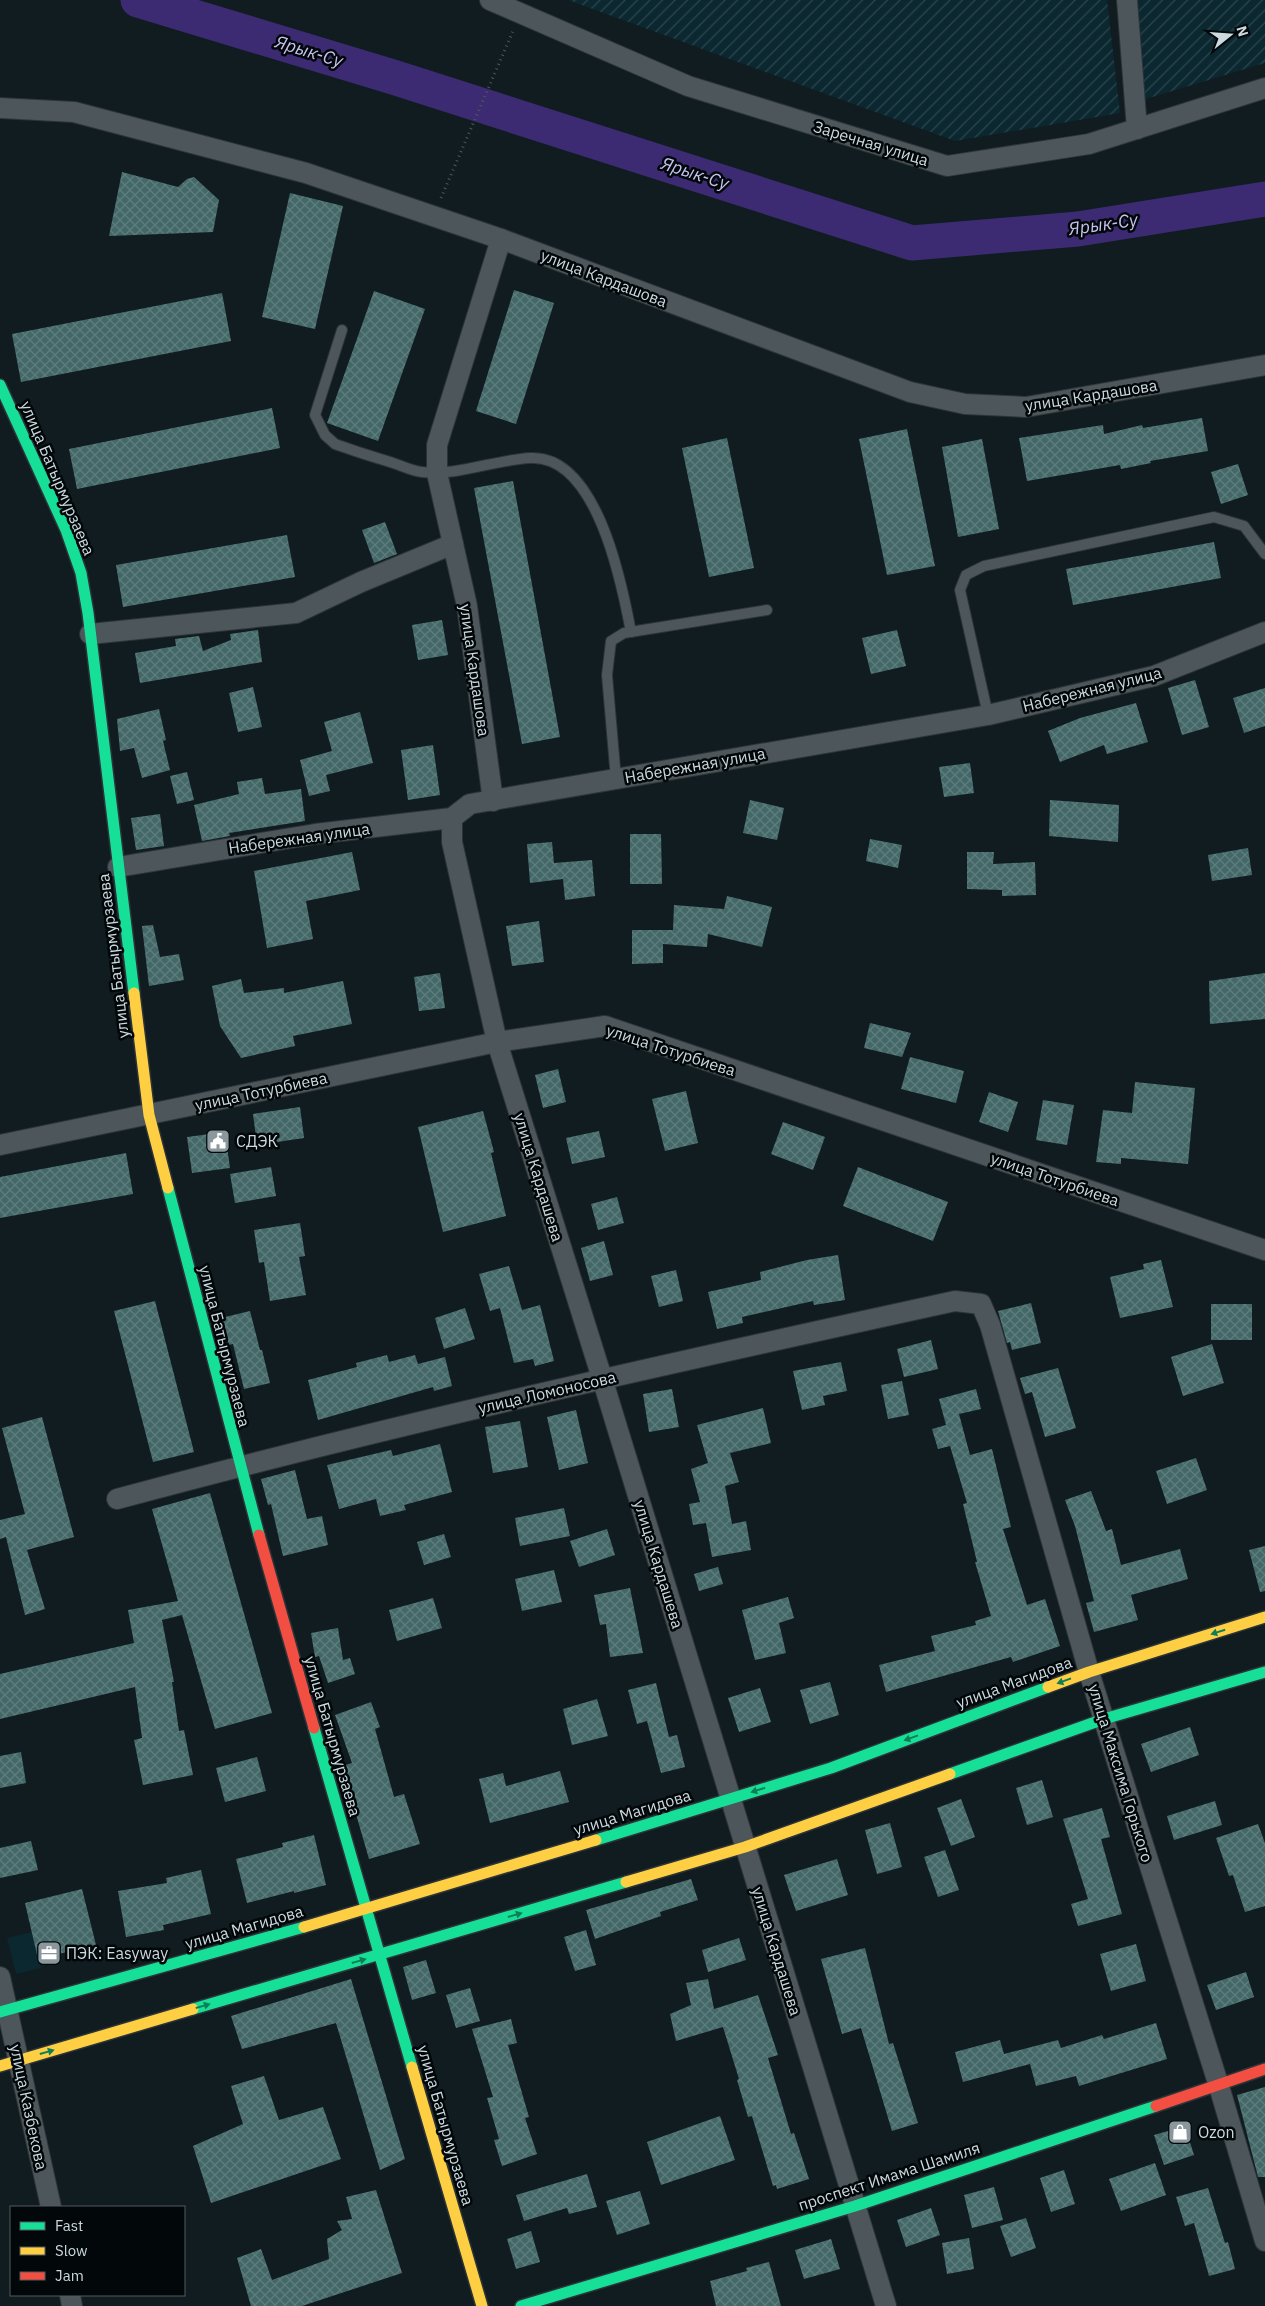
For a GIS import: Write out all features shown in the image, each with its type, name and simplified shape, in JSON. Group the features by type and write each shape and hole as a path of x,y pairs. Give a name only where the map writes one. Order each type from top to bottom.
{"main road":[{"name":"улица Батырмурзаева","path":"0,385 66,530 80,572 90,634 149,1115 239,1466 482,2306"},
{"name":"улица Магидова","path":"4,2011 366,1910 731,1799 830,1768 1089,1672 1265,1617"},
{"path":"0,2066 745,1847 1104,1719 1265,1672"},
{"name":"проспект Имама Шамиля","path":"521,2306 855,2206 1218,2083 1265,2069"}],"street":[{"name":"Заречная улица","path":"490,0 688,86 947,166 1089,144 1265,88"},
{"path":"1127,0 1137,129"},
{"path":"0,108 74,112 94,117 306,173 501,239"},
{"name":"улица Кардашова","path":"493,800 467,606 437,473 437,445 501,239 910,392 965,404 1026,407 1265,365"},
{"path":"90,634 296,613 361,582 453,544"},
{"name":"Набережная улица","path":"118,866 315,834 452,818 470,804 988,715 1154,676 1265,632"},
{"name":"улица Кардашева","path":"452,818 452,842 496,1042 602,1378 886,2306"},
{"name":"улица Тотурбиева","path":"0,1145 496,1042 605,1026 1265,1250"},
{"name":"улица Ломоносова","path":"117,1499 239,1466 602,1378 955,1301 981,1304"},
{"name":"улица Максима Горького","path":"981,1304 990,1325 1089,1672 1218,2083 1265,2241"},
{"name":"улица Казбекова","path":"0,1977 4,2011 20,2060 51,2206"}],"lane":[{"path":"342,330 315,416 325,435 335,444 420,472 437,473 532,458 549,461 568,472 587,494 597,512 620,582 631,632"},
{"path":"988,715 960,590 966,574 984,566 1214,517 1244,526 1265,554"},
{"path":"616,779 607,674 611,641 618,635 631,632 767,610"}],"path":[{"path":"441,198 513,30"}],"shaded area":[{"path":"568,0 1107,0 1120,113 955,141"},
{"path":"1131,0 1265,0 1265,63 1139,101"},
{"path":"32,1932 41,1968 16,1974 7,1938"}],"building":[{"path":"122,172 178,187 187,179 194,177 219,200 213,232 109,236"},
{"path":"290,193 343,206 315,329 262,317"},
{"path":"514,290 554,303 516,424 476,411"},
{"path":"374,291 425,309 378,441 327,423"},
{"path":"222,293 231,341 21,382 12,334"},
{"path":"272,408 280,448 77,489 69,449"},
{"path":"1202,418 1208,451 1150,461 1151,463 1121,469 1120,465 1027,481 1019,438 1103,425 1104,434 1142,425 1143,428"},
{"path":"907,429 935,566 887,575 859,439"},
{"path":"727,438 754,568 709,577 682,448"},
{"path":"982,439 999,529 958,537 942,447"},
{"path":"1238,464 1248,495 1221,504 1211,472"},
{"path":"513,481 560,737 522,744 474,488"},
{"path":"385,522 397,554 374,563 362,530"},
{"path":"287,535 295,577 123,607 116,565"},
{"path":"1214,542 1221,578 1073,605 1066,569"},
{"path":"442,620 448,655 418,660 412,625"},
{"path":"258,630 262,662 140,683 135,653 176,646 175,639 199,636 203,651 231,640 230,634"},
{"path":"897,630 906,666 871,674 862,638"},
{"path":"1195,680 1209,727 1182,735 1168,688"},
{"path":"253,687 262,727 238,732 229,693"},
{"path":"1265,688 1265,726 1244,733 1233,698"},
{"path":"1136,703 1148,742 1107,754 1104,745 1060,762 1048,731 1080,718"},
{"path":"159,709 166,740 163,741 170,770 142,778 134,748 120,751 117,719"},
{"path":"360,712 373,763 326,775 330,791 309,796 300,760 332,751 324,722"},
{"path":"433,745 440,795 408,800 401,750"},
{"path":"970,763 974,793 944,797 939,767"},
{"path":"187,772 194,800 177,804 170,776"},
{"path":"262,778 265,794 301,789 305,821 229,833 230,836 202,841 194,805 239,794 237,782"},
{"path":"750,800 784,808 777,840 743,833"},
{"path":"1050,800 1119,805 1118,842 1049,836"},
{"path":"160,814 164,846 136,850 131,818"},
{"path":"630,834 661,834 662,884 630,884"},
{"path":"870,839 902,845 898,868 866,861"},
{"path":"552,842 554,863 592,860 595,896 565,900 563,879 530,883 527,844"},
{"path":"1248,848 1252,875 1212,881 1208,855"},
{"path":"352,852 360,890 306,901 313,939 267,948 254,871"},
{"path":"967,852 994,852 993,864 1035,862 1036,895 1002,896 1002,890 967,889"},
{"path":"727,896 772,907 762,947 708,934 707,947 663,944 663,963 632,964 632,930 673,930 674,905 724,909"},
{"path":"539,921 544,962 512,966 506,926"},
{"path":"153,925 160,957 179,954 184,980 149,986 142,926"},
{"path":"440,973 445,1008 419,1011 414,977"},
{"path":"1265,973 1265,1019 1210,1024 1209,981"},
{"path":"241,979 244,993 284,988 284,993 343,981 352,1024 293,1036 295,1046 241,1058 220,1026 212,986"},
{"path":"870,1023 911,1033 902,1057 864,1048"},
{"path":"910,1057 964,1071 956,1103 901,1089"},
{"path":"558,1069 566,1102 543,1108 535,1075"},
{"path":"1135,1082 1195,1088 1188,1164 1121,1158 1121,1164 1096,1162 1103,1110 1132,1113"},
{"path":"686,1091 698,1143 665,1151 652,1099"},
{"path":"989,1092 1018,1102 1008,1132 979,1122"},
{"path":"1043,1100 1074,1105 1067,1145 1036,1140"},
{"path":"300,1107 304,1138 257,1145 253,1114"},
{"path":"483,1111 494,1152 491,1153 506,1216 443,1232 418,1127"},
{"path":"783,1122 825,1137 813,1170 771,1154"},
{"path":"599,1131 605,1157 572,1164 566,1138"},
{"path":"225,1132 230,1168 192,1173 187,1137"},
{"path":"126,1153 133,1194 0,1218 0,1177"},
{"path":"271,1167 276,1196 235,1203 230,1174"},
{"path":"858,1167 948,1202 933,1241 843,1206"},
{"path":"617,1197 624,1223 598,1230 591,1204"},
{"path":"300,1223 305,1256 299,1257 306,1295 270,1301 264,1262 259,1263 254,1230"},
{"path":"604,1241 613,1275 590,1281 581,1248"},
{"path":"838,1255 845,1300 814,1305 813,1301 742,1317 743,1323 717,1329 708,1292 761,1280 760,1272 807,1260"},
{"path":"1161,1260 1173,1307 1120,1318 1110,1277 1144,1269 1143,1264"},
{"path":"509,1266 522,1310 540,1305 554,1361 535,1366 533,1359 514,1363 500,1308 490,1311 479,1274"},
{"path":"676,1270 683,1301 659,1307 651,1276"},
{"path":"155,1301 194,1452 153,1462 114,1311"},
{"path":"1031,1303 1041,1343 1012,1350 1010,1342 1007,1343 998,1311"},
{"path":"1211,1304 1252,1304 1252,1340 1211,1340"},
{"path":"465,1308 475,1339 444,1349 435,1318"},
{"path":"250,1311 270,1383 244,1389 233,1344 229,1345 221,1318"},
{"path":"931,1340 938,1369 904,1377 897,1349"},
{"path":"1212,1344 1224,1383 1183,1396 1171,1357"},
{"path":"387,1355 389,1362 415,1355 418,1364 445,1357 452,1386 434,1391 433,1387 318,1420 308,1380 357,1367 356,1363"},
{"path":"841,1362 847,1391 823,1396 825,1405 802,1410 793,1371"},
{"path":"1058,1368 1076,1428 1045,1437 1032,1392 1025,1394 1020,1378"},
{"path":"902,1381 909,1415 888,1419 881,1385"},
{"path":"672,1389 679,1427 649,1432 643,1394"},
{"path":"976,1389 981,1409 959,1414 970,1455 992,1449 1011,1527 1003,1529 1027,1605 1045,1599 1060,1646 1013,1662 1011,1657 886,1692 879,1665 935,1651 931,1636 976,1625 975,1621 991,1616 975,1562 977,1562 963,1504 967,1503 950,1446 938,1449 932,1429 946,1425 939,1399"},
{"path":"763,1408 771,1443 730,1453 739,1482 725,1486 732,1524 746,1521 751,1550 712,1557 706,1523 693,1525 689,1504 700,1502 691,1469 708,1463 697,1425"},
{"path":"576,1410 588,1463 559,1470 547,1417"},
{"path":"42,1417 74,1537 27,1550 45,1609 25,1615 6,1537 0,1539 0,1520 25,1514 2,1428"},
{"path":"520,1421 528,1467 493,1473 485,1427"},
{"path":"440,1444 452,1492 404,1505 406,1510 380,1516 376,1499 339,1509 327,1465 391,1450 393,1456"},
{"path":"1196,1458 1207,1490 1167,1504 1156,1471"},
{"path":"295,1470 307,1519 322,1516 328,1545 283,1556 271,1504 268,1505 261,1479"},
{"path":"1091,1491 1106,1531 1112,1529 1121,1565 1180,1549 1188,1579 1131,1595 1138,1620 1094,1632 1086,1603 1094,1601 1075,1526 1065,1500"},
{"path":"210,1493 272,1713 215,1729 182,1615 162,1620 174,1682 172,1682 179,1731 184,1730 193,1775 143,1785 134,1740 142,1738 135,1687 0,1719 0,1674 134,1643 128,1610 178,1601 152,1509"},
{"path":"564,1508 570,1536 520,1546 515,1518"},
{"path":"607,1529 615,1555 579,1567 570,1541"},
{"path":"444,1534 451,1557 424,1565 417,1542"},
{"path":"1265,1546 1265,1591 1260,1592 1249,1550"},
{"path":"718,1567 723,1584 699,1591 694,1574"},
{"path":"554,1570 562,1602 522,1611 515,1579"},
{"path":"630,1588 643,1653 610,1657 606,1624 600,1625 594,1595"},
{"path":"788,1597 794,1618 779,1623 786,1653 755,1660 742,1610"},
{"path":"433,1598 442,1628 397,1641 389,1610"},
{"path":"338,1628 343,1660 350,1658 355,1674 328,1683 319,1656 315,1657 311,1633"},
{"path":"830,1682 839,1715 810,1724 800,1690"},
{"path":"656,1683 669,1737 677,1735 685,1767 661,1773 647,1721 637,1724 628,1690"},
{"path":"760,1688 771,1722 739,1732 728,1698"},
{"path":"597,1699 608,1736 572,1745 563,1709"},
{"path":"371,1702 380,1727 375,1729 394,1797 404,1794 420,1844 369,1859 342,1766 352,1763 335,1715"},
{"path":"1190,1727 1199,1755 1151,1772 1141,1744"},
{"path":"21,1752 26,1783 0,1788 0,1756"},
{"path":"257,1757 266,1791 225,1802 216,1768"},
{"path":"560,1771 569,1802 490,1823 479,1779 503,1773 506,1786"},
{"path":"1042,1780 1053,1817 1027,1825 1016,1788"},
{"path":"961,1799 975,1837 951,1846 937,1808"},
{"path":"1215,1801 1222,1825 1174,1840 1167,1816"},
{"path":"1102,1808 1110,1837 1101,1839 1122,1914 1078,1926 1071,1904 1088,1899 1063,1819"},
{"path":"890,1823 902,1867 877,1874 865,1830"},
{"path":"1258,1824 1265,1843 1265,1906 1245,1912 1233,1875 1229,1876 1216,1838"},
{"path":"314,1835 326,1885 247,1903 236,1859 283,1847 282,1843"},
{"path":"31,1841 38,1870 0,1878 0,1848"},
{"path":"945,1850 959,1890 938,1897 924,1857"},
{"path":"837,1859 848,1895 796,1911 784,1875"},
{"path":"201,1870 211,1914 163,1925 164,1930 126,1937 118,1891 167,1883 166,1878"},
{"path":"691,1879 698,1900 660,1912 661,1916 595,1939 586,1910"},
{"path":"82,1889 96,1945 38,1959 25,1903"},
{"path":"586,1930 596,1965 575,1971 564,1937"},
{"path":"739,1938 746,1960 708,1972 702,1950"},
{"path":"1136,1944 1146,1981 1111,1991 1100,1954"},
{"path":"865,1948 889,2044 893,2043 918,2123 892,2131 861,2028 842,2034 821,1959"},
{"path":"426,1960 436,1993 412,2000 403,1967"},
{"path":"1246,1972 1254,1997 1216,2010 1207,1985"},
{"path":"351,1979 405,2159 380,2170 336,2023 242,2049 231,2016"},
{"path":"708,1979 714,2009 758,1995 778,2055 768,2058 791,2134 794,2133 809,2179 777,2189 776,2185 773,2186 752,2116 748,2117 723,2027 676,2041 670,2014 691,2005 686,1983"},
{"path":"470,1988 480,2021 456,2028 446,1995"},
{"path":"511,2019 517,2043 508,2045 529,2117 525,2118 537,2154 502,2166 494,2140 499,2139 487,2098 493,2097 472,2029"},
{"path":"1156,2023 1167,2059 1079,2086 1076,2076 1036,2086 1030,2064 963,2082 955,2052 1000,2040 1004,2054 1058,2040 1061,2048 1102,2035 1104,2039"},
{"path":"264,2076 279,2120 323,2107 341,2159 211,2203 193,2146 243,2124 231,2086"},
{"path":"1265,2087 1265,2177 1258,2177 1237,2095"},
{"path":"720,2116 735,2160 661,2185 647,2142"},
{"path":"1185,2126 1194,2155 1164,2165 1154,2135"},
{"path":"1155,2163 1166,2195 1121,2211 1109,2179"},
{"path":"1064,2170 1075,2204 1051,2212 1040,2178"},
{"path":"587,2174 597,2207 569,2214 567,2208 524,2221 516,2195"},
{"path":"994,2187 1003,2220 972,2228 964,2195"},
{"path":"1208,2188 1225,2243 1228,2242 1235,2269 1209,2276 1194,2223 1185,2226 1176,2197"},
{"path":"376,2190 402,2273 302,2306 251,2306 237,2258 261,2249 272,2280 329,2259 327,2239 342,2230 337,2221 352,2219 346,2197"},
{"path":"640,2191 650,2224 617,2235 606,2201"},
{"path":"931,2208 940,2235 906,2247 897,2220"},
{"path":"1026,2218 1036,2248 1011,2257 1000,2226"},
{"path":"531,2231 540,2262 516,2269 507,2239"},
{"path":"969,2238 974,2269 947,2274 942,2243"},
{"path":"831,2239 840,2269 804,2279 795,2250"},
{"path":"769,2262 781,2306 716,2306 710,2281 747,2271 746,2268"}],"waterway":[{"name":"Ярык-Су","path":"138,0 393,77 912,243 1078,229 1265,199"}],"traffic: fast":[{"path":"0,385 66,530 81,573 88,613 134,993"},
{"path":"168,1188 259,1535"},
{"path":"950,1774 1104,1719 1265,1672"},
{"path":"596,1840 831,1768 1048,1687"},
{"path":"314,1728 412,2067"},
{"path":"193,2009 626,1882"},
{"path":"0,2012 304,1927"},
{"path":"521,2306 855,2206 1156,2106"}],"traffic: slow":[{"path":"134,993 149,1115 168,1188"},
{"path":"1048,1687 1089,1672 1265,1617"},
{"path":"626,1882 745,1847 950,1774"},
{"path":"304,1927 596,1840"},
{"path":"0,2066 193,2009"},
{"path":"412,2067 482,2306"}],"traffic: jam":[{"path":"259,1535 314,1728"},
{"path":"1156,2106 1265,2069"}],"place":[{"name":"СДЭК","path":"218,1141"},
{"name":"ПЭК: Easyway","path":"49,1953"},
{"name":"Ozon","path":"1180,2132"}]}
